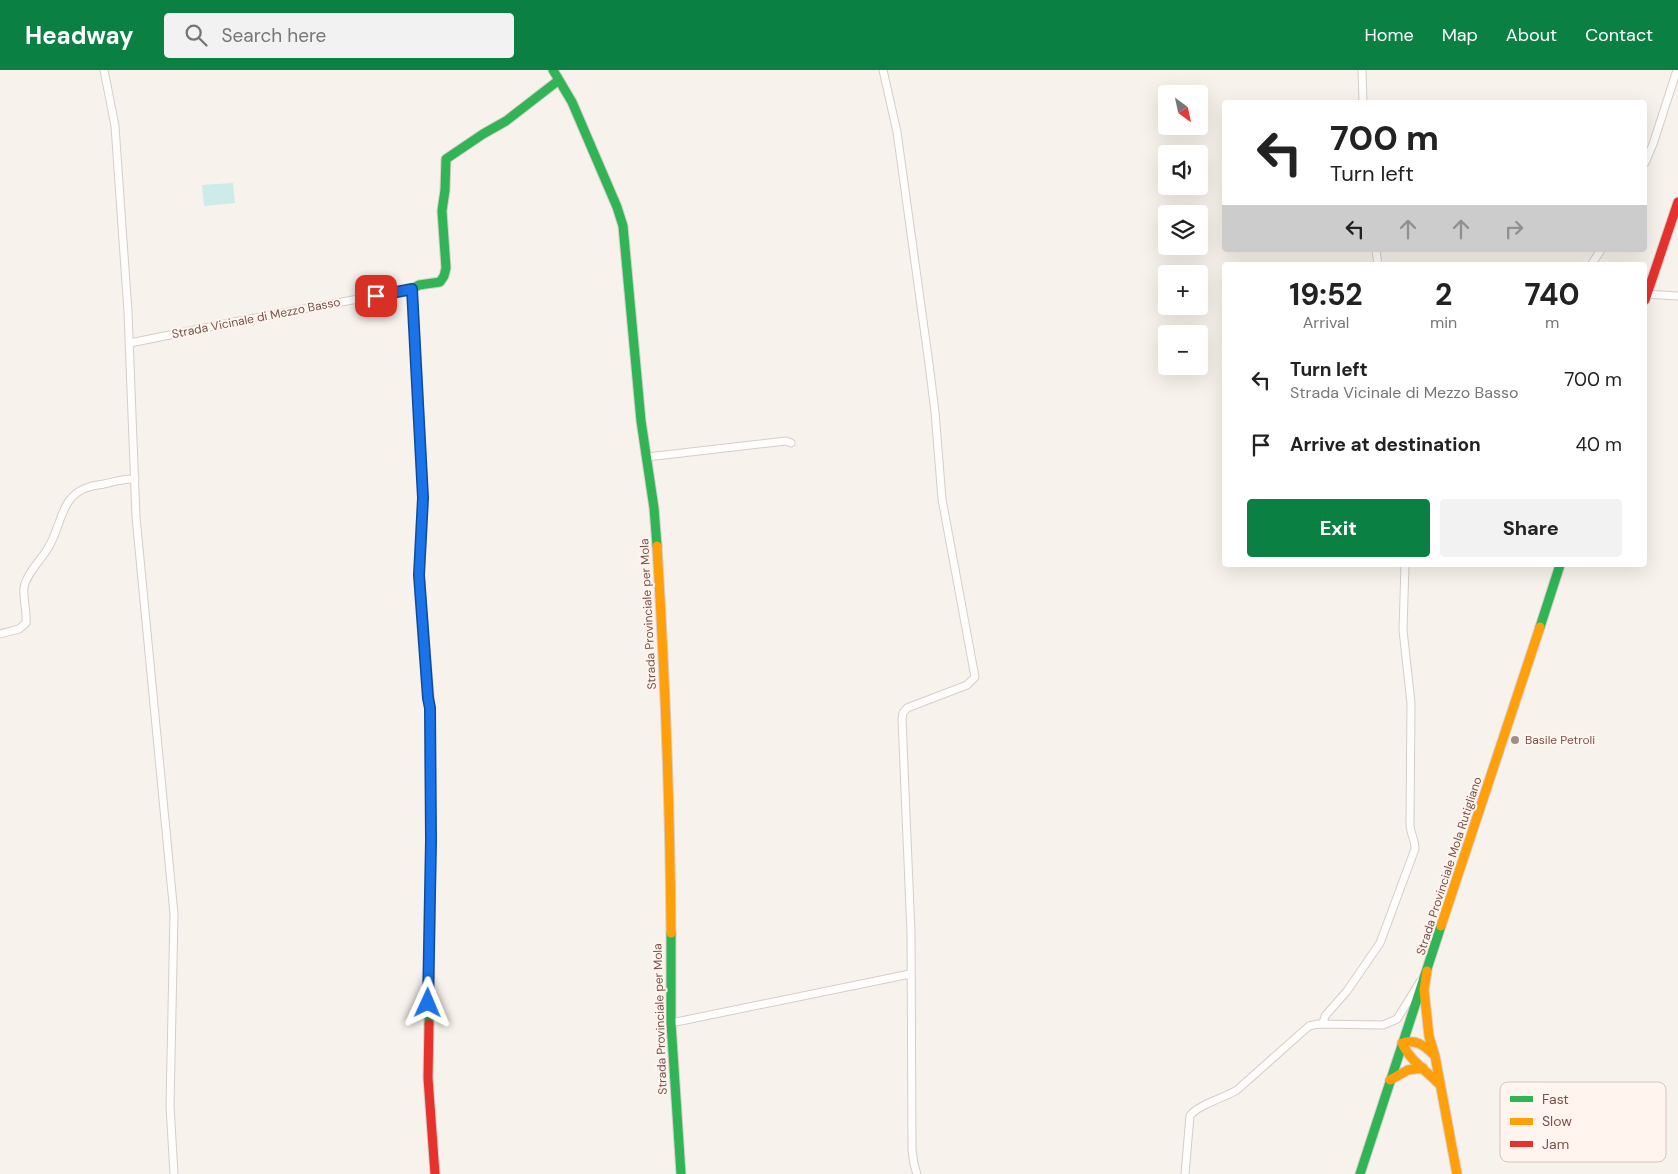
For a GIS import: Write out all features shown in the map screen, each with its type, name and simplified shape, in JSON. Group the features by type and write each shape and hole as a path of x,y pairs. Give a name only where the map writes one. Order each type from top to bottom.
{"main road":[{"name":"Strada Provinciale per Mola","path":"552,70 572,102 623,226 641,421 654,508 665,676 670,818 671,1023 682,1174"},
{"path":"435,1174 428,1078 431,848 430,708 419,570 423,498 412,289 418,285 440,282 444,276 446,268 442,211 446,159 506,121 559,80"},
{"path":"1647,293 1678,202"},
{"name":"Strada Provinciale Mola Rutigliano","path":"1360,1174 1559,567"},
{"path":"1427,971 1424,990 1429,1036 1457,1174"},
{"path":"1434,1056 1417,1041 1402,1043 1405,1052 1412,1060 1432,1075 1440,1084"},
{"path":"1390,1080 1408,1070 1423,1068"}],"street":[{"path":"104,70 116,126 130,343 136,517 174,914 170,1106 174,1174"},
{"path":"883,70 897,132 929,364 942,499 975,677 967,685 907,708 903,713 902,728 909,872 912,1150 917,1174"},
{"path":"1362,70 1363,100"},
{"path":"1647,158 1677,70"},
{"name":"Strada Vicinale di Mezzo Basso","path":"130,343 412,289"},
{"path":"1647,296 1678,296"},
{"path":"647,457 786,441 791,444"},
{"path":"0,634 19,629 26,623 24,587 49,548 62,514 73,495 88,487 111,483 125,478 135,479"},
{"path":"1323,1024 1325,1016 1352,984 1380,943 1415,849 1415,841 1410,831 1411,703 1403,630 1405,567"},
{"path":"1185,1174 1190,1116 1194,1110 1226,1097 1237,1090 1309,1026 1323,1024 1383,1025 1391,1023 1397,1019 1427,971"},
{"path":"671,1023 910,974"}],"water":[{"path":"233,183 235,203 204,206 202,185"}],"traffic: fast":[{"path":"553,70 572,102 617,207 623,226 641,421 654,508 657,546"},
{"path":"417,377 412,289 419,285 440,282 444,276 446,268 442,211 446,159 506,121 559,80"},
{"path":"1540,627 1559,567"},
{"path":"429,1024 430,751"},
{"path":"1360,1174 1441,926"},
{"path":"671,933 671,1023 681,1174"}],"traffic: slow":[{"path":"417,377 423,498 419,575 430,708 430,751"},
{"path":"657,546 667,739 671,933"},
{"path":"1441,926 1540,627"},
{"path":"1427,971 1424,990 1429,1036 1435,1056 1457,1174"},
{"path":"1434,1055 1427,1048 1416,1042 1402,1043 1414,1060 1439,1084"},
{"path":"1390,1080 1408,1070 1423,1068"}],"traffic: jam":[{"path":"1647,294 1678,202"},
{"path":"429,1024 428,1078 435,1174"}],"place":[{"name":"Basile Petroli","path":"1515,740"}],"route":[{"path":"376,296 412,289 423,498 419,575 430,708 431,840 428,1003"}]}
